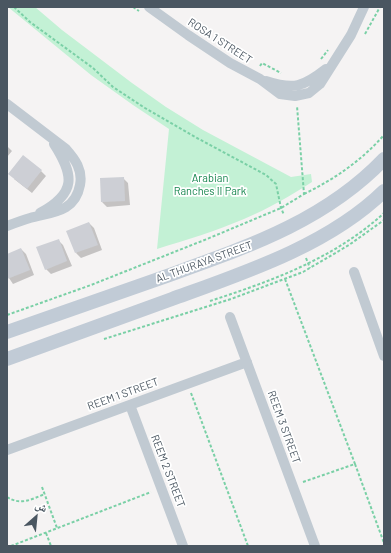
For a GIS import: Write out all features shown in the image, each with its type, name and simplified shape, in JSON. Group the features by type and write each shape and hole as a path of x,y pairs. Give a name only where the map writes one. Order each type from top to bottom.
{"street":[{"name":"ROSA 1 STREET","path":"149,7 230,63 260,79 280,94 288,96 302,95 315,89 320,84 351,35 364,7"},
{"name":"ROSA 1 STREET","path":"260,79 283,86 300,85 316,78 332,64"},
{"path":"7,104 50,138 64,159 69,171 68,184 63,196 54,205 30,218 7,226"},
{"name":"AL THURAYA STREET","path":"7,332 215,259 291,228 348,192 384,159"},
{"name":"AL THURAYA STREET","path":"7,359 271,262 352,218 384,190"},
{"path":"354,272 384,356"},
{"name":"REEM 3 STREET","path":"230,317 315,546"},
{"name":"REEM 1 STREET","path":"7,450 247,362"},
{"name":"REEM 2 STREET","path":"130,404 183,546"}],"path":[{"path":"14,7 30,22 93,68 113,87 145,108 197,138 266,175 276,184 281,208 291,228"},
{"path":"319,62 331,46"},
{"path":"288,96 287,104 297,105 304,194"},
{"path":"7,315 91,286 281,208 304,194 325,184 345,170 368,152 384,135"},
{"path":"104,339 231,299 285,279 310,268 349,245 384,220"},
{"path":"300,247 310,268"},
{"path":"285,279 384,543"},
{"path":"187,384 248,546"},
{"path":"298,499 308,496 303,482 355,464"},
{"path":"42,487 57,528"},
{"path":"11,546 162,488"},
{"path":"7,497 17,502 22,502 45,494"},
{"path":"46,533 51,546"}],"green space":[{"name":"Arabian Ranches II Park","path":"8,7 35,7 62,30 166,107 203,130 291,177 311,174 312,182 279,202 244,219 157,249 169,129 91,75"}],"building":[{"path":"23,155 42,170 27,189 8,174"},
{"path":"124,177 125,201 101,202 100,178"},
{"path":"89,222 98,245 75,253 66,231"},
{"path":"59,239 67,261 45,270 36,247"},
{"path":"21,248 30,270 7,279 7,254"}]}
